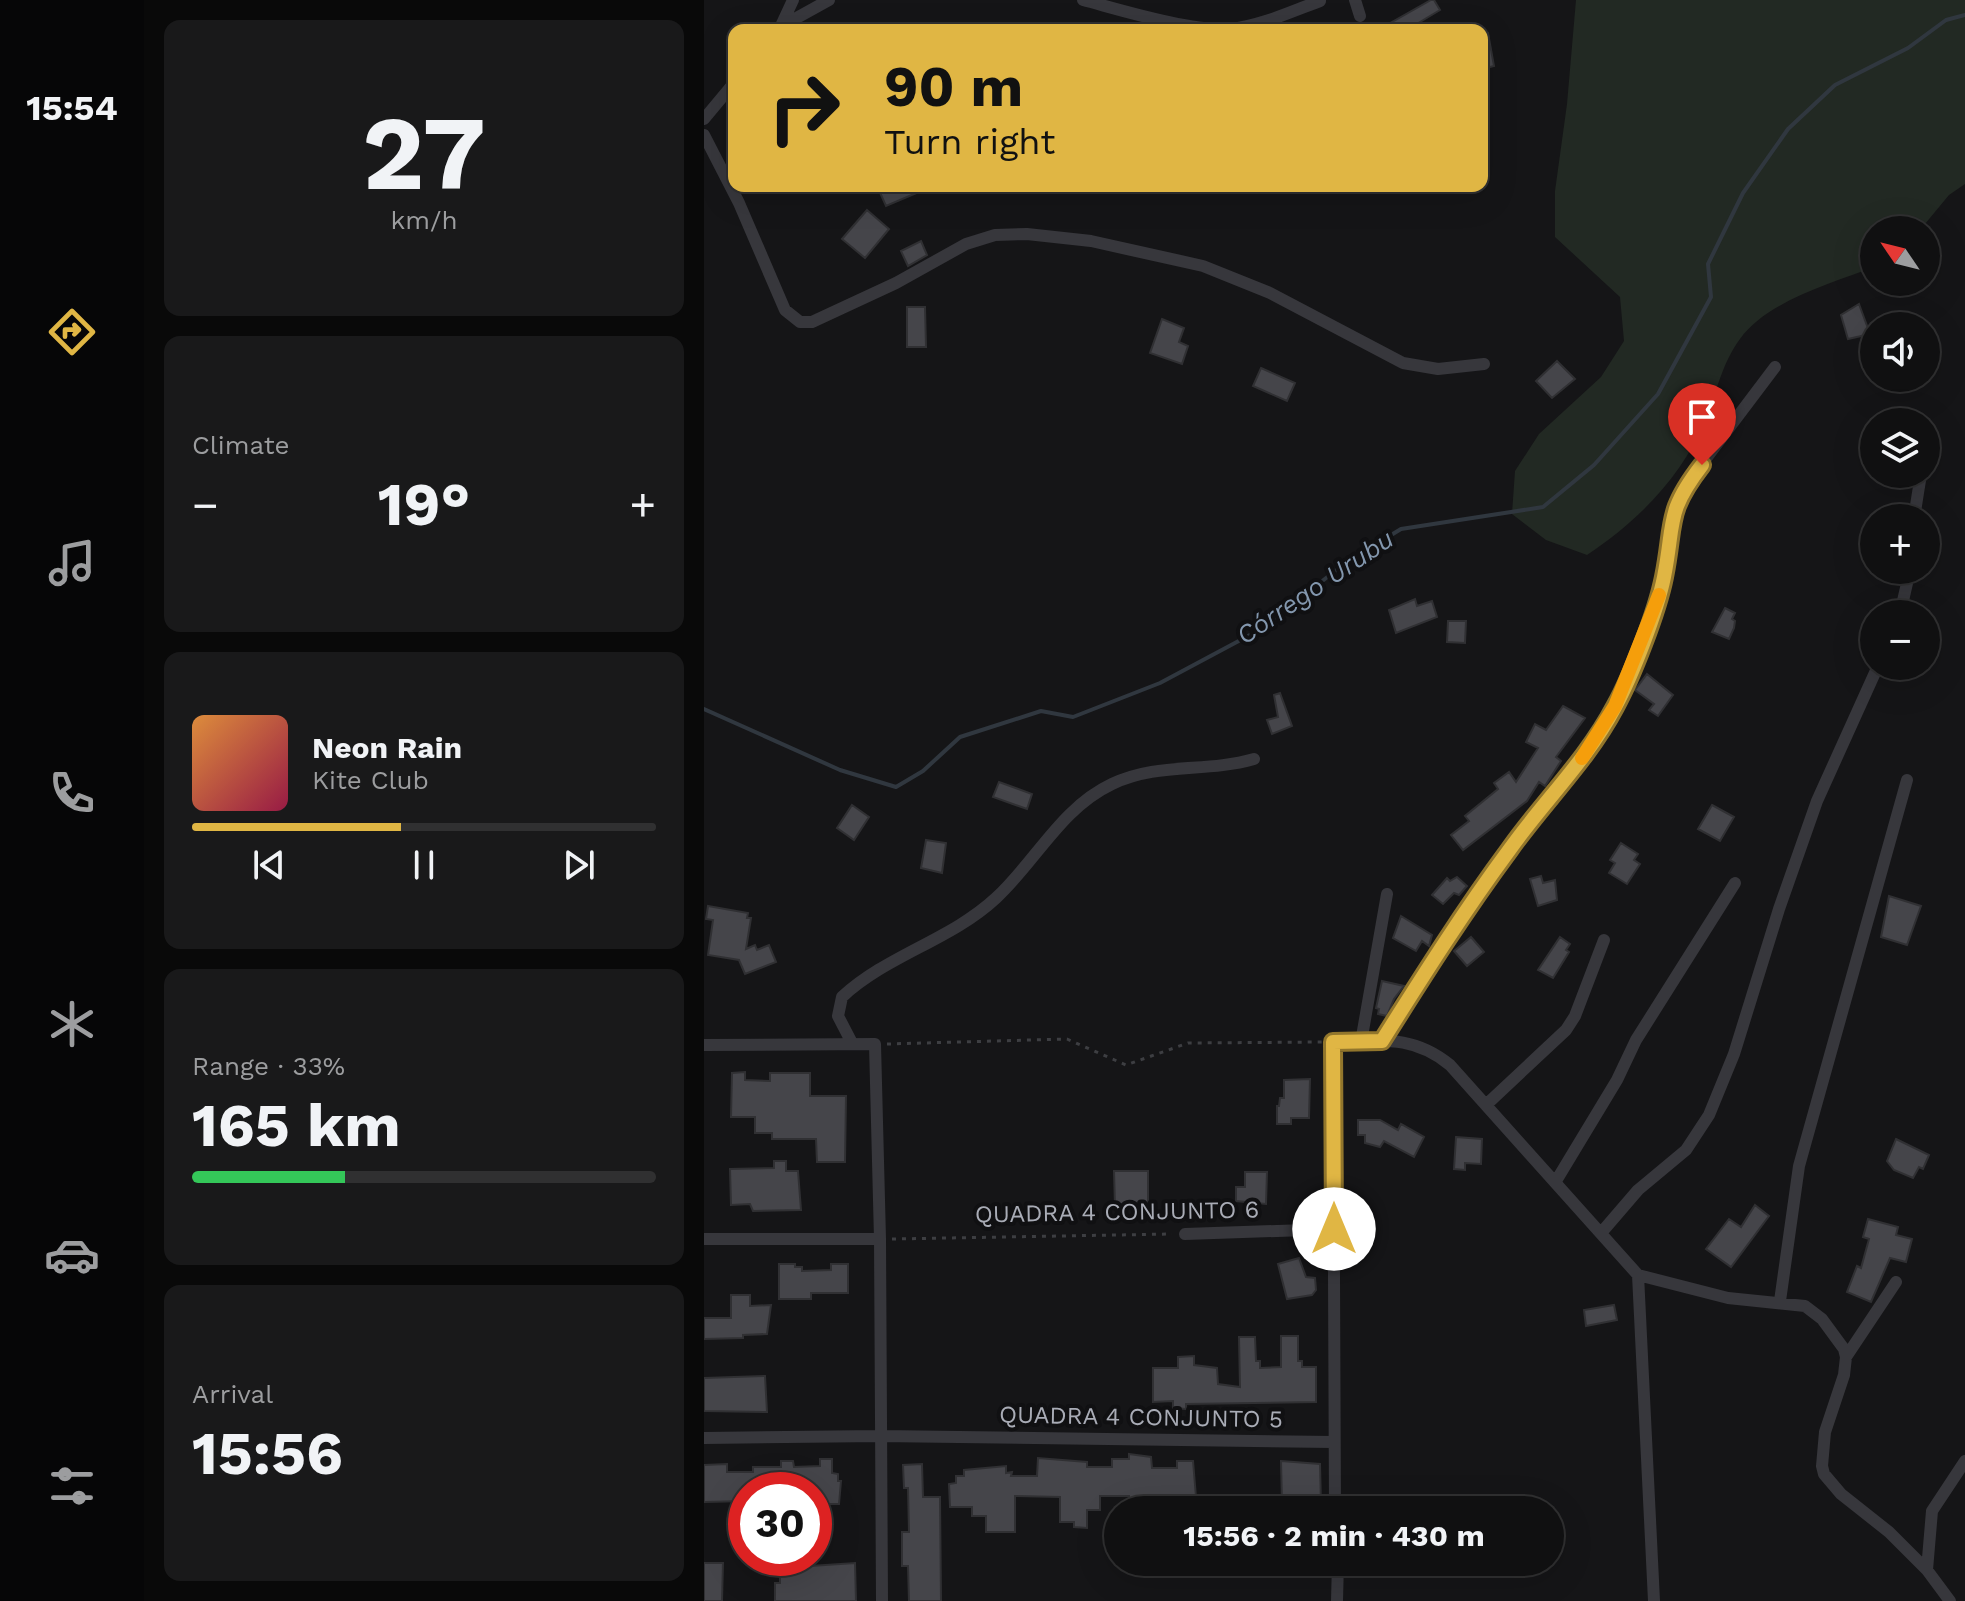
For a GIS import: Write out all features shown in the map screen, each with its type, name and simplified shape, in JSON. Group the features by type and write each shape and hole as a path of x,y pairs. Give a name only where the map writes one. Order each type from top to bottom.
{"street":[{"path":"782,24 793,0"},
{"path":"787,24 829,0"},
{"path":"1083,0 1145,16 1197,24"},
{"path":"1355,0 1360,16"},
{"path":"1255,24 1320,1"},
{"path":"704,119 728,90"},
{"path":"704,135 728,182"},
{"path":"733,192 785,310 800,322 812,322 896,283 966,244 995,235 1027,234 1091,241 1203,266 1270,293 1403,363 1438,369 1484,364"},
{"path":"1382,1041 1511,846 1594,743 1615,706 1654,611 1664,577 1674,508 1683,489 1775,367"},
{"path":"1601,1233 1638,1190 1686,1150 1709,1115 1734,1054 1779,909 1817,801 1872,680"},
{"path":"852,1043 838,1016 842,997 869,977 968,919 996,898 1055,829 1092,794 1144,771 1223,768 1254,759"},
{"path":"1780,1301 1799,1166 1907,780"},
{"path":"1556,1181 1617,1080 1636,1040 1735,883"},
{"path":"1361,1042 1387,894"},
{"path":"1487,1104 1566,1030 1575,1016 1604,940"},
{"path":"1335,1496 1333,1042 1407,1041 1436,1053 1487,1104 1638,1275 1728,1298 1805,1306 1832,1331 1846,1357"},
{"path":"704,1045 875,1044 880,1239 882,1601"},
{"name":"QUADRA 4 CONJUNTO 6","path":"1185,1234 1334,1229"},
{"path":"704,1239 880,1239"},
{"path":"1638,1275 1654,1601"},
{"path":"1896,1282 1846,1357 1844,1375 1825,1432 1822,1466 1824,1474 1841,1494 1889,1532 1927,1570 1950,1601"},
{"name":"QUADRA 4 CONJUNTO 5","path":"704,1438 880,1436 1333,1442"},
{"path":"1927,1570 1932,1511 1965,1461"},
{"path":"1337,1601 1338,1576"}],"path":[{"path":"875,1044 1067,1039 1126,1065 1188,1043 1333,1042"},
{"name":"QUADRA 4 CONJUNTO 6","path":"880,1239 1185,1234"}],"shaded area":[{"path":"1576,0 1965,0 1965,184 1949,195 1932,216 1860,216 1860,272 1801,295 1766,314 1752,326 1729,358 1706,418 1672,478 1641,512 1587,555 1546,540 1512,514 1515,471 1539,434 1601,377 1624,341 1620,297 1555,237 1555,191 1567,104"}],"building":[{"path":"1431,0 1440,10 1417,24 1389,24"},
{"path":"1488,33 1494,66 1488,68"},
{"path":"880,192 919,192 886,206"},
{"path":"867,210 889,229 865,258 842,239"},
{"path":"921,241 927,255 908,266 901,251"},
{"path":"1859,304 1862,312 1860,336 1848,339 1841,315"},
{"path":"907,307 925,307 926,347 907,347"},
{"path":"1162,319 1184,328 1179,342 1188,346 1182,364 1150,353"},
{"path":"1557,361 1575,379 1552,398 1536,381"},
{"path":"1261,368 1295,383 1287,401 1253,386"},
{"path":"1415,599 1417,606 1432,601 1437,617 1396,633 1389,610"},
{"path":"1725,608 1735,613 1729,639 1712,632"},
{"path":"1448,621 1466,621 1465,643 1447,642"},
{"path":"1647,674 1673,695 1658,716 1649,710 1654,704 1635,690"},
{"path":"1280,693 1292,726 1272,734 1267,720 1278,717 1274,695"},
{"path":"1563,706 1585,718 1556,757 1561,761 1545,786 1539,782 1527,801 1463,850 1451,835 1469,821 1465,816 1498,789 1494,783 1509,772 1516,782 1538,748 1526,742 1535,724 1546,730"},
{"path":"999,782 1032,794 1027,809 993,797"},
{"path":"852,805 869,817 854,840 837,828"},
{"path":"1712,805 1734,817 1720,841 1698,829"},
{"path":"926,840 946,843 942,873 921,868"},
{"path":"1621,843 1638,854 1634,860 1640,864 1627,884 1609,873 1615,863 1610,860"},
{"path":"1541,876 1543,883 1555,880 1557,900 1538,906 1530,879"},
{"path":"1457,877 1467,886 1459,895 1454,893 1443,904 1432,895 1447,878 1450,881"},
{"path":"1889,896 1921,906 1907,945 1881,937"},
{"path":"708,906 748,913 747,918 751,918 746,949 755,945 757,950 769,945 776,962 745,974 739,960 708,955 713,920 706,919"},
{"path":"1401,916 1432,935 1429,946 1422,941 1416,951 1393,938"},
{"path":"1471,937 1484,952 1467,966 1454,951"},
{"path":"1560,937 1570,944 1566,950 1569,952 1553,978 1538,970"},
{"path":"1382,981 1404,986 1387,1016 1378,1014 1379,1009 1376,1008"},
{"path":"745,1072 745,1080 770,1081 770,1073 810,1073 810,1096 846,1096 845,1162 817,1162 816,1139 772,1139 772,1133 755,1133 755,1117 731,1117 732,1073"},
{"path":"1310,1079 1309,1118 1291,1118 1291,1124 1277,1124 1277,1106 1280,1098 1284,1098 1284,1080"},
{"path":"1358,1120 1380,1120 1398,1130 1401,1124 1424,1137 1414,1157 1384,1141 1380,1147 1365,1143 1365,1135 1358,1135"},
{"path":"1456,1137 1482,1139 1481,1164 1465,1163 1465,1170 1454,1169"},
{"path":"1896,1139 1929,1155 1923,1169 1919,1167 1913,1178 1894,1170 1887,1161"},
{"path":"774,1161 786,1161 786,1171 798,1171 801,1210 753,1211 750,1204 731,1205 730,1169 774,1168"},
{"path":"1114,1171 1148,1171 1148,1206 1115,1206"},
{"path":"1245,1172 1267,1172 1266,1204 1236,1201 1236,1187 1245,1187"},
{"path":"1755,1205 1769,1216 1731,1267 1706,1249 1729,1219 1741,1227"},
{"path":"1868,1219 1898,1227 1896,1235 1912,1239 1906,1262 1890,1258 1871,1302 1847,1292 1857,1266 1861,1268 1869,1239 1863,1237"},
{"path":"1299,1258 1306,1277 1315,1278 1316,1290 1312,1295 1287,1299 1278,1264"},
{"path":"779,1264 795,1264 795,1267 802,1267 802,1271 831,1270 831,1264 848,1264 848,1293 811,1293 811,1299 779,1299"},
{"path":"731,1295 750,1295 750,1306 771,1305 767,1334 704,1339 704,1318 731,1318"},
{"path":"1614,1305 1617,1320 1586,1326 1584,1310"},
{"path":"1281,1336 1298,1336 1298,1361 1302,1361 1302,1367 1316,1367 1316,1402 1186,1404 1186,1409 1173,1408 1173,1401 1153,1402 1153,1368 1178,1368 1178,1357 1194,1356 1194,1365 1217,1368 1218,1384 1240,1387 1239,1337 1255,1337 1256,1361 1260,1361 1260,1368 1281,1367"},
{"path":"765,1376 767,1412 704,1411 704,1378"},
{"path":"1129,1454 1151,1457 1152,1468 1177,1468 1177,1461 1193,1461 1196,1496 1100,1496 1100,1510 1087,1510 1087,1528 1074,1527 1074,1522 1060,1522 1060,1497 1015,1496 1015,1532 986,1532 986,1516 972,1516 972,1507 950,1507 949,1484 956,1483 956,1476 964,1476 964,1470 1006,1466 1006,1473 1012,1472 1011,1476 1037,1476 1038,1458 1087,1462 1087,1467 1112,1467 1112,1459 1129,1459"},
{"path":"820,1459 832,1459 832,1472 753,1472 753,1467 781,1467 781,1461 793,1461 794,1467 820,1466"},
{"path":"1281,1461 1320,1464 1321,1496 1282,1496"},
{"path":"727,1464 728,1501 704,1502 704,1465"},
{"path":"922,1464 923,1497 940,1497 941,1601 909,1601 908,1566 902,1566 902,1532 909,1532 908,1488 904,1488 903,1465"},
{"path":"832,1473 838,1474 838,1481 841,1481 839,1504 832,1504"},
{"path":"704,1563 723,1563 722,1601 704,1601"},
{"path":"855,1563 856,1601 775,1601 775,1583 780,1583 780,1576 832,1576 832,1565"}],"waterway":[{"name":"Córrego Urubu","path":"704,709 840,770 896,787 923,771 960,737 1041,711 1073,717 1160,683 1263,628 1345,563 1401,529 1543,507 1594,465 1658,394 1711,297 1708,264 1743,193 1788,129 1835,85 1908,48 1946,20 1965,15"}],"slow traffic":[{"path":"1582,758 1615,706 1659,595"}],"route":[{"path":"1334,1229 1333,1042 1382,1041 1511,846 1594,743 1628,678 1654,611 1664,577 1674,508 1683,489 1702,465"}]}
